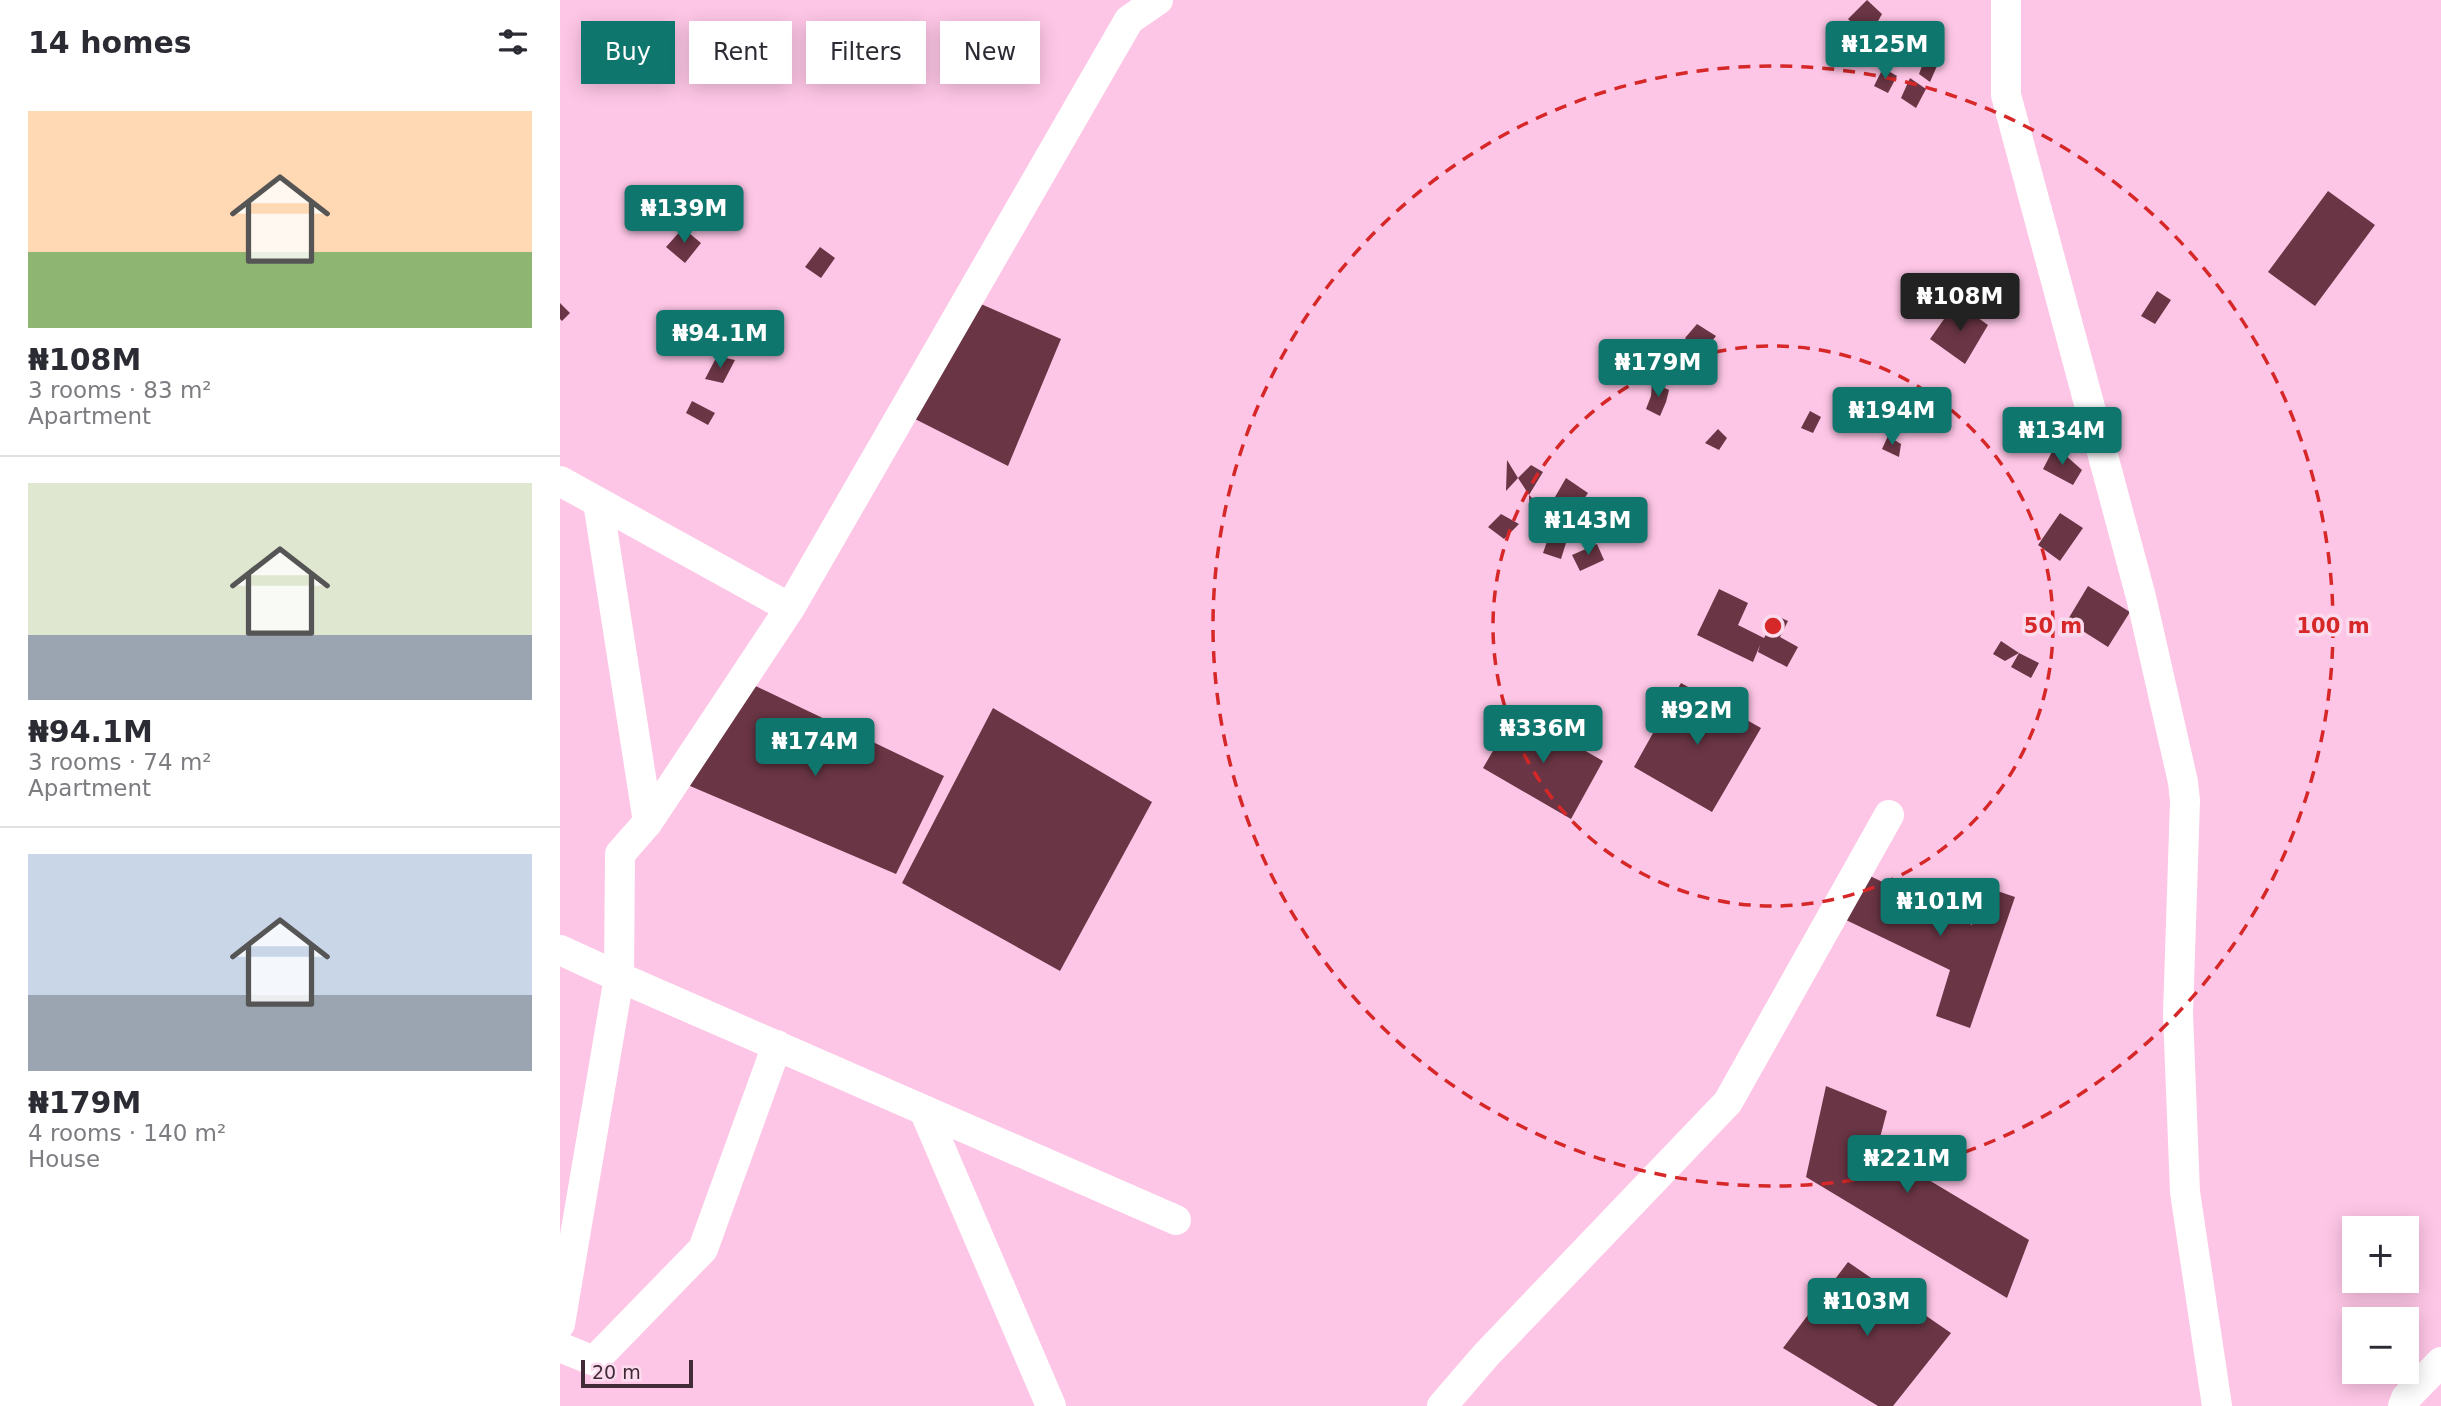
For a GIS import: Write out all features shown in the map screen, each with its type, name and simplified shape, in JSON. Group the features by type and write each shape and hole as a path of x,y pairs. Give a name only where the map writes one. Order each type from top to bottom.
{"street":[{"path":"560,1324 619,977 621,854 648,822 790,608 1129,20 1158,0"},
{"path":"2006,0 2006,94 2141,597 2183,782 2185,801 2178,1014 2185,1192 2217,1406"},
{"path":"560,481 790,608"},
{"path":"598,502 648,822"},
{"path":"1442,1406 1486,1355 1728,1102 1889,815"},
{"path":"560,950 1176,1220"},
{"path":"560,1346 594,1362 703,1249 777,1045"},
{"path":"924,1110 1051,1406"},
{"path":"2403,1406 2406,1398 2441,1362"}],"building":[{"path":"1867,0 1882,14 1868,39 1848,19"},
{"path":"1924,61 1937,66 1930,82 1919,74"},
{"path":"1883,68 1897,76 1888,93 1874,86"},
{"path":"1910,78 1926,89 1916,108 1901,98"},
{"path":"2328,191 2375,225 2315,306 2268,272"},
{"path":"683,228 701,243 685,263 666,247"},
{"path":"820,247 835,258 821,278 805,267"},
{"path":"2157,291 2171,300 2155,324 2141,316"},
{"path":"1956,302 1988,325 1965,364 1930,339"},
{"path":"560,303 570,313 562,321 560,319"},
{"path":"981,304 1061,339 1008,466 913,418"},
{"path":"1697,324 1716,336 1702,354 1685,338"},
{"path":"694,326 711,336 701,353 685,343"},
{"path":"1660,355 1674,367 1670,383 1650,366"},
{"path":"717,356 735,360 723,383 705,379"},
{"path":"1652,382 1669,390 1660,416 1646,409"},
{"path":"692,401 715,413 708,425 686,413"},
{"path":"1810,411 1821,417 1813,433 1801,428"},
{"path":"1718,429 1727,438 1719,450 1705,443"},
{"path":"1888,436 1901,444 1899,457 1882,449"},
{"path":"2055,446 2082,470 2073,485 2043,469"},
{"path":"1507,460 1518,478 1506,491"},
{"path":"1531,465 1543,472 1529,495 1518,478"},
{"path":"1566,478 1588,493 1576,511 1555,497"},
{"path":"1529,495 1548,513 1530,520"},
{"path":"2060,513 2083,528 2060,561 2038,545"},
{"path":"1501,514 1519,524 1504,539 1488,527"},
{"path":"1551,530 1566,543 1561,559 1543,553"},
{"path":"1597,544 1604,560 1580,571 1572,555"},
{"path":"2088,586 2130,612 2108,647 2067,621"},
{"path":"1719,589 1748,603 1738,625 1764,638 1777,616 1788,621 1780,637 1798,647 1787,667 1758,652 1760,645 1753,662 1697,635"},
{"path":"2001,641 2019,653 2005,661 1993,654"},
{"path":"2019,653 2039,663 2031,678 2011,667"},
{"path":"745,681 944,776 896,874 683,783"},
{"path":"1681,683 1761,728 1712,812 1634,767"},
{"path":"993,708 1152,802 1060,971 902,883"},
{"path":"1516,711 1603,761 1571,819 1483,768"},
{"path":"1868,875 1972,925 1974,883 2015,897 1970,1028 1936,1016 1950,970 1846,920"},
{"path":"1826,1086 1887,1111 1877,1149 2029,1240 2007,1298 1806,1177"},
{"path":"1848,1262 1951,1333 1893,1406 1878,1406 1783,1348"}]}
